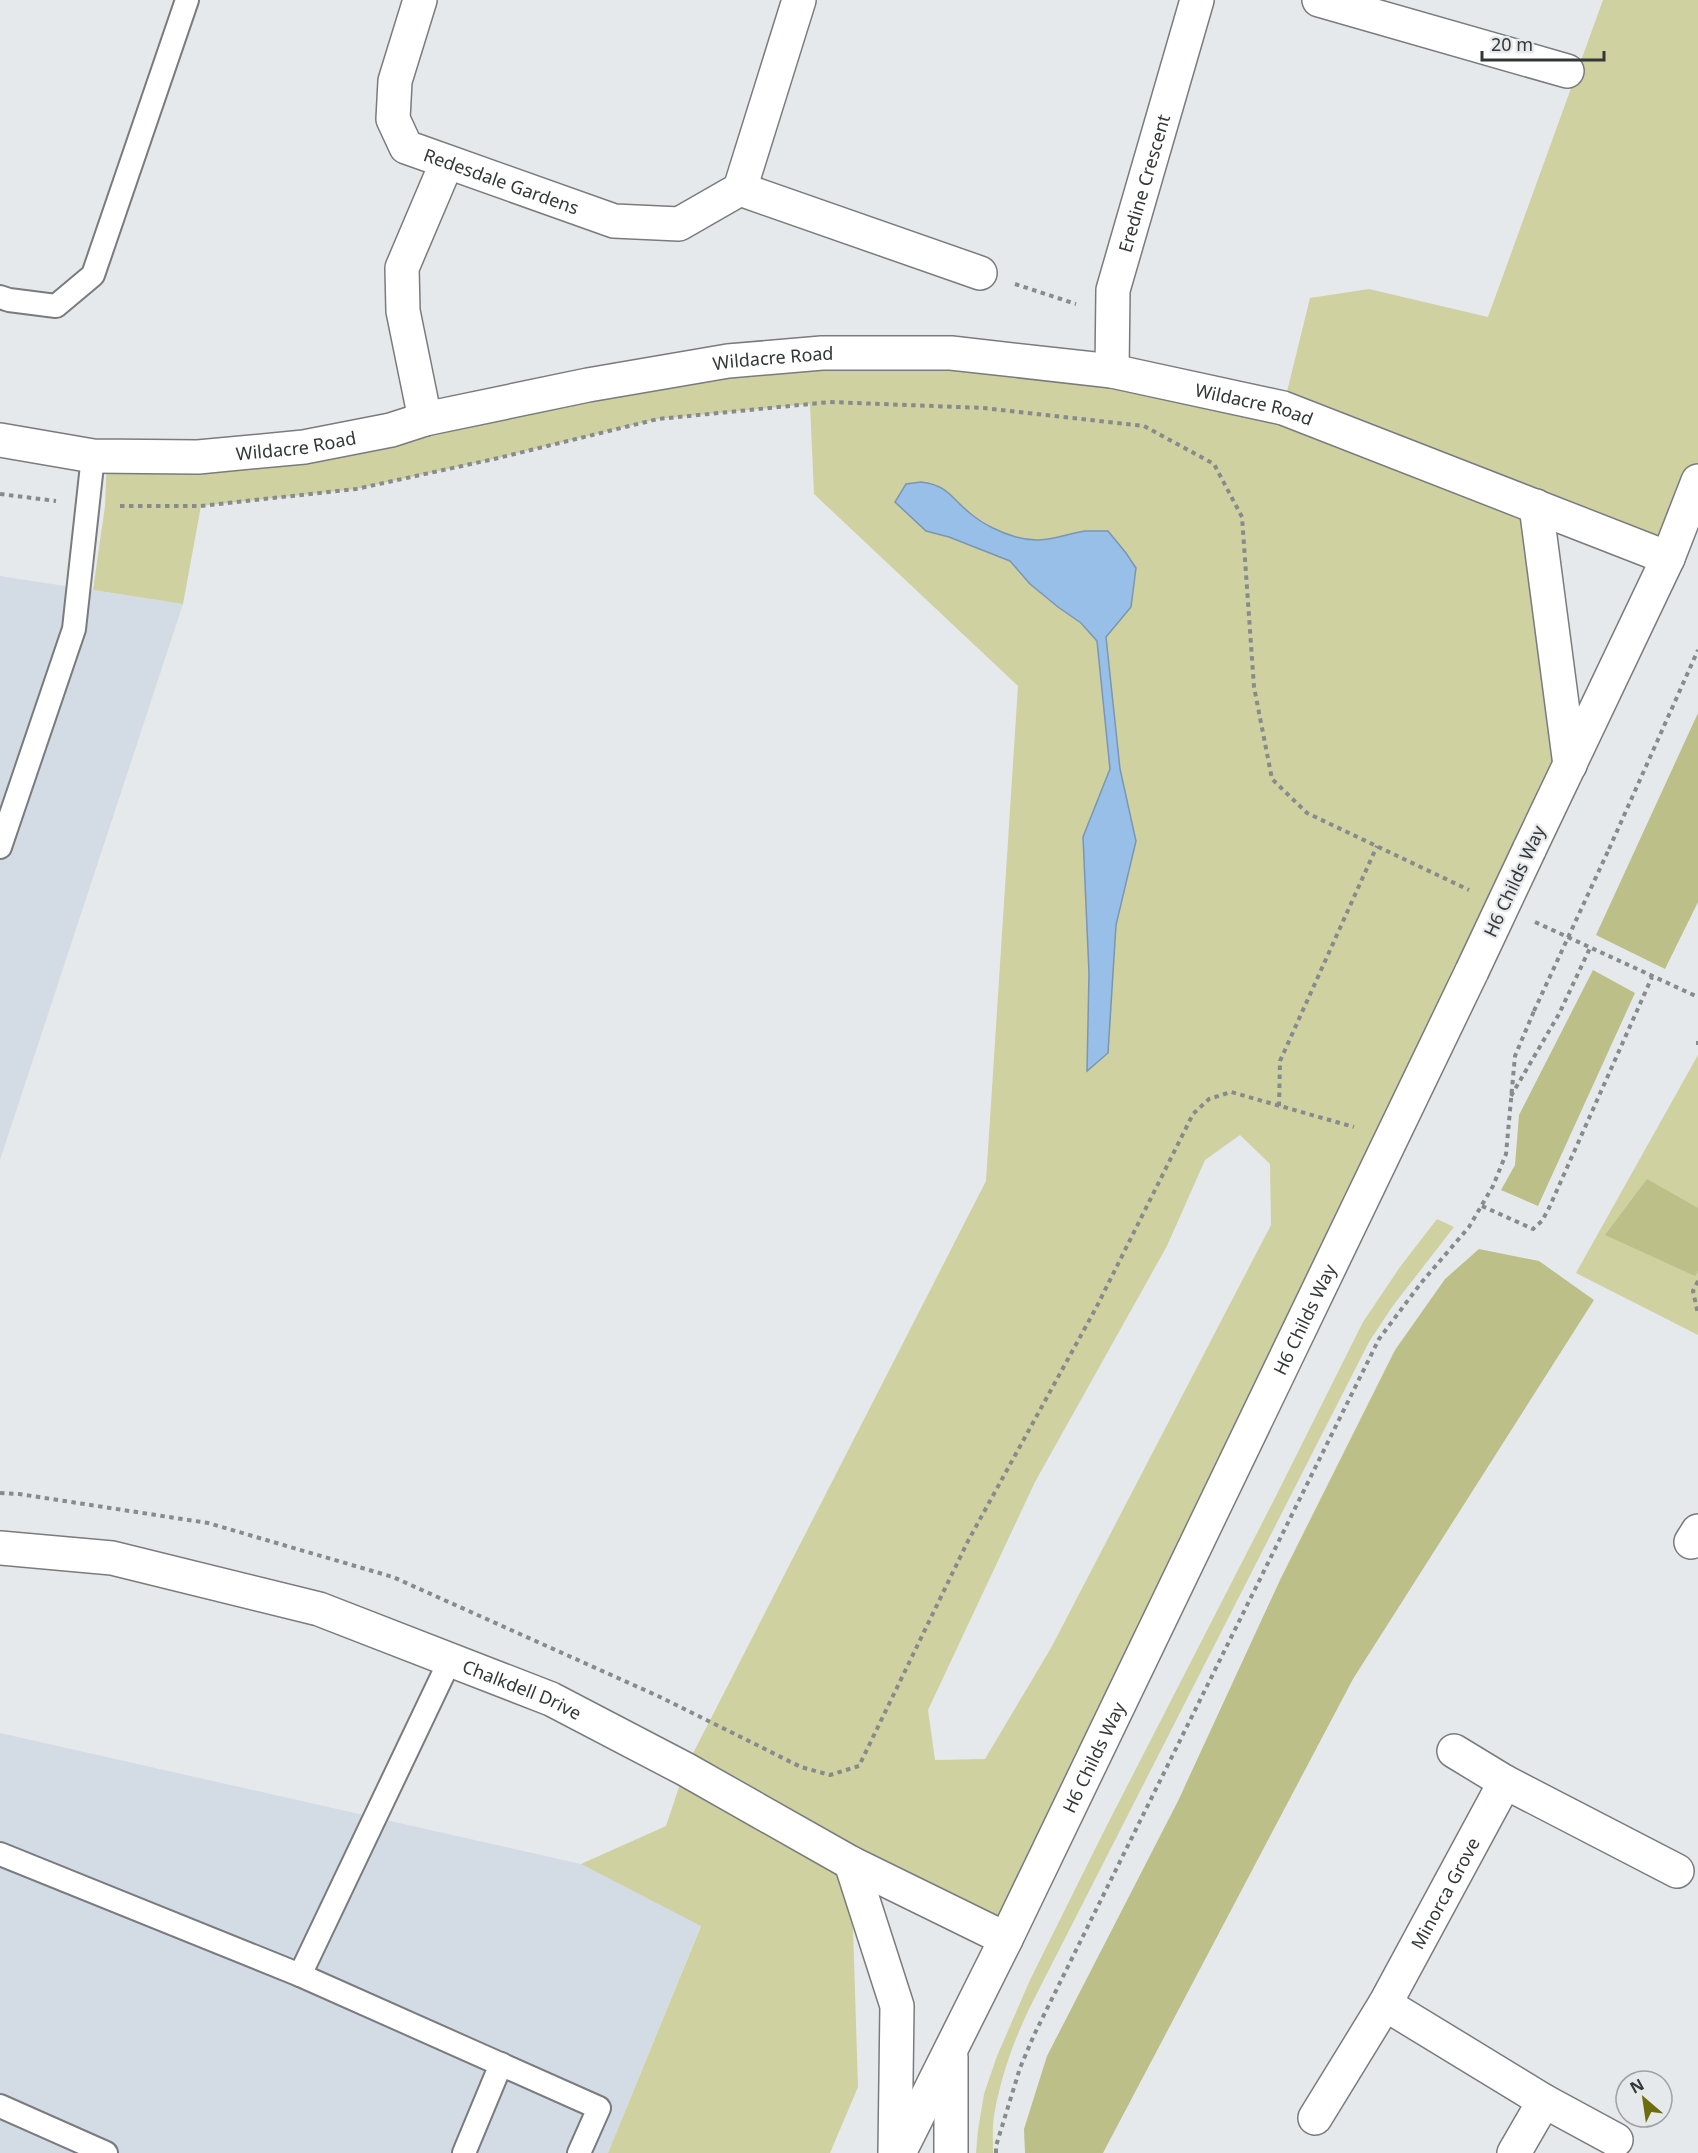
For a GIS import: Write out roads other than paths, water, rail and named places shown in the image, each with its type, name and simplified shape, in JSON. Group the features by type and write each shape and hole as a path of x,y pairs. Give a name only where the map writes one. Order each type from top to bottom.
{"street":[{"name":"Redesdale Gardens","path":"420,0 395,81 393,119 406,147 614,221 679,224 740,189"},
{"path":"799,0 740,189 980,273"},
{"name":"Eredine Crescent","path":"1113,371 1113,290 1197,0"},
{"path":"1319,0 1567,71"},
{"path":"425,419 403,311 402,268 447,162"},
{"name":"Wildacre Road","path":"0,440 93,456 198,457 304,447 391,430 425,419 588,385 704,365 822,353 951,353 1113,371 1283,408 1668,558"},
{"name":"H6 Childs Way","path":"897,2153 1006,1939 1472,971 1668,558 1698,481"},
{"path":"1536,506 1570,765"},
{"name":"Chalkdell Drive","path":"0,1548 112,1558 307,1606 551,1699 685,1769 851,1863 1006,1939"},
{"path":"1454,1752 1505,1782 1677,1871"},
{"name":"Minorca Grove","path":"1315,2118 1385,2004 1505,1782"},
{"path":"851,1863 897,2006 897,2153"},
{"path":"1385,2004 1544,2102 1616,2140"},
{"path":"951,2050 951,2153"},
{"path":"1514,2153 1544,2102"}],"lane":[{"path":"0,297 56,306 93,275 187,0"},
{"path":"0,847 74,629 93,456"},
{"path":"300,1975 450,1660"},
{"path":"0,1854 300,1975 599,2108 579,2153"},
{"path":"464,2153 501,2064"},
{"path":"0,2106 106,2153"}],"water":[{"path":"921,482 943,489 981,521 998,531 1016,537 1043,540 1085,531 1108,531 1136,568 1131,607 1106,637 1120,769 1136,841 1116,925 1108,1053 1087,1071 1089,973 1083,837 1110,769 1097,641 1081,623 1030,584 1010,561 949,537 926,531 895,502 906,484"}]}
